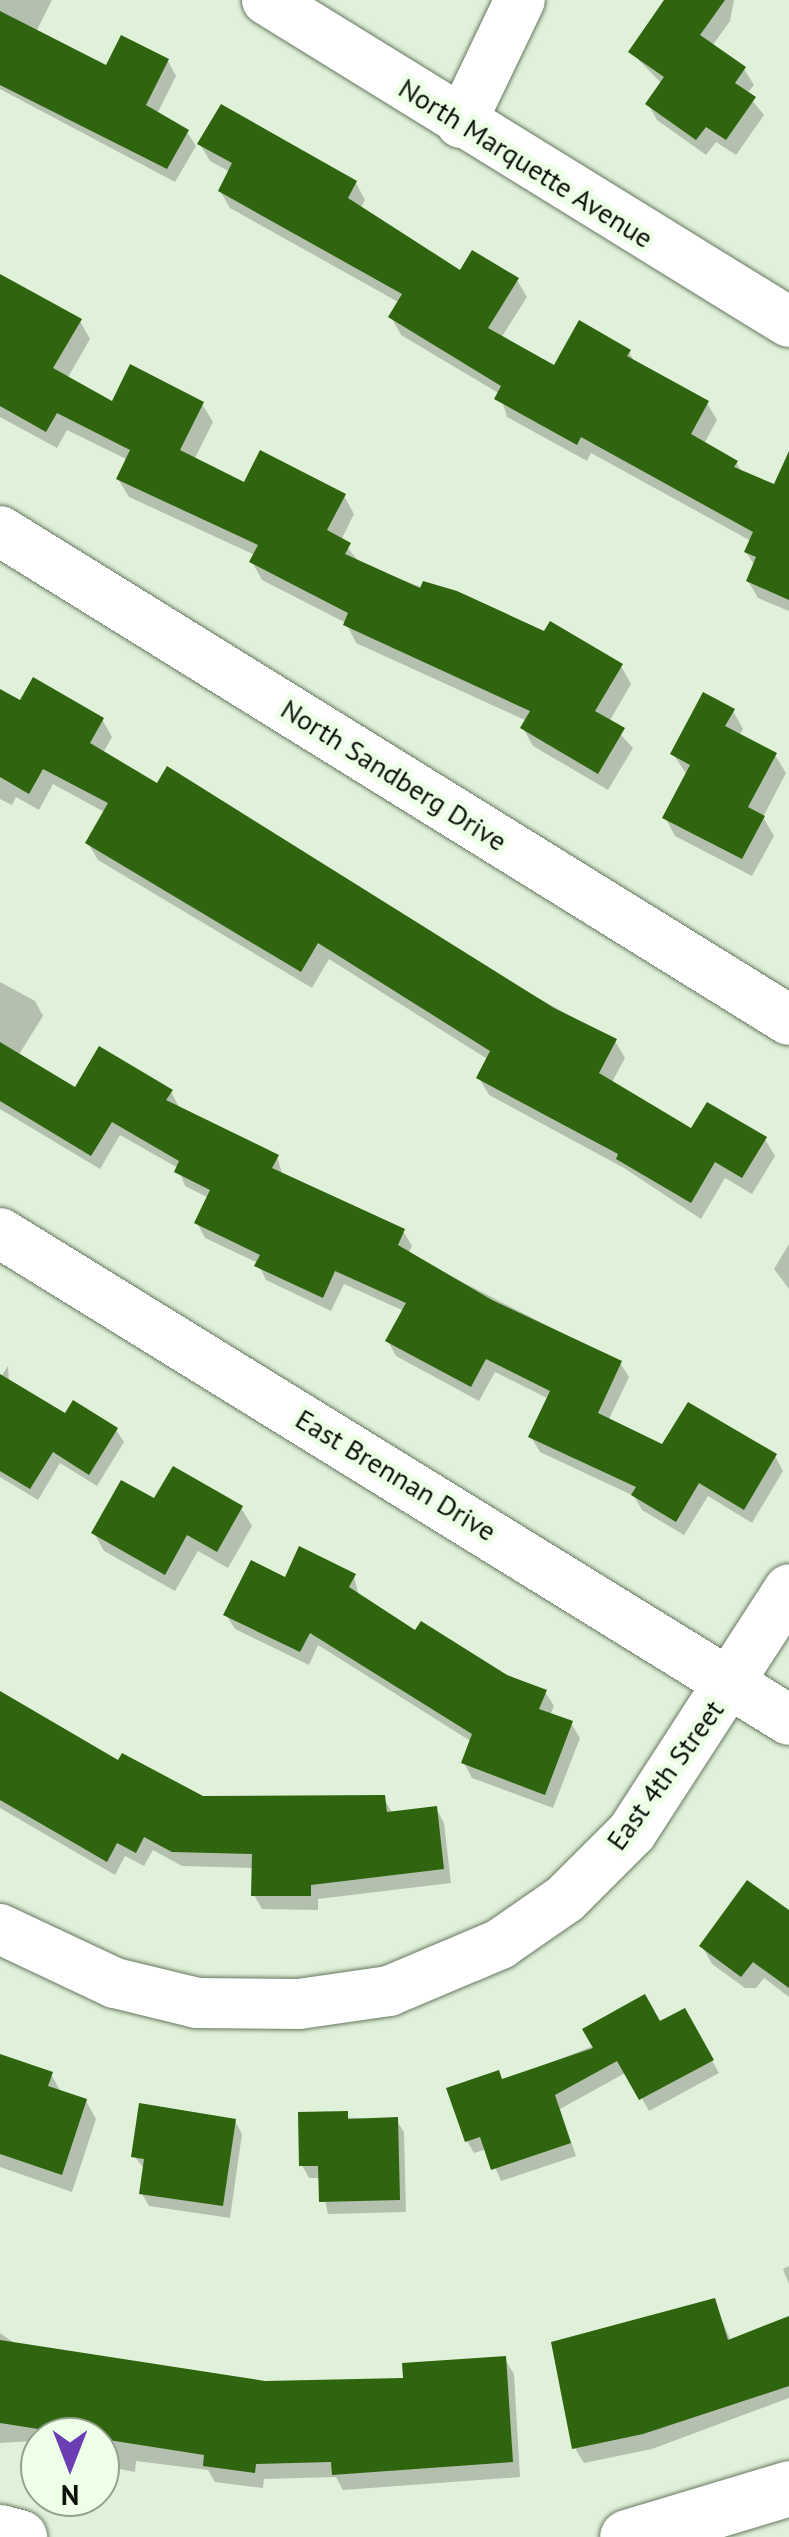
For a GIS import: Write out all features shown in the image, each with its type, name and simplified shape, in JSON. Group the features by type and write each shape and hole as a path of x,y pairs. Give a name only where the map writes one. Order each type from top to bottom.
{"street":[{"name":"North Marquette Avenue","path":"266,0 789,322"},
{"path":"461,123 520,0"},
{"name":"North Sandberg Drive","path":"0,531 789,1020"},
{"name":"East Brennan Drive","path":"0,1233 732,1681 789,1720"},
{"name":"East 4th Street","path":"0,1929 115,1983 197,2004 299,2004 389,1991 500,1944 564,1899 632,1832 789,1589"},
{"path":"627,2537 789,2488"},
{"path":"0,2532 19,2537"}],"building":[{"path":"664,0 725,0 700,35 746,67 735,83 756,97 726,140 706,127 696,140 645,104 664,77 628,52"},
{"path":"0,11 106,65 121,35 169,59 146,105 189,130 167,169 0,85"},
{"path":"221,104 357,181 348,198 460,270 472,250 519,278 488,328 554,365 579,320 631,350 627,356 709,401 691,434 738,461 734,467 774,484 789,451 789,600 746,581 756,557 744,552 753,532 581,437 577,445 494,399 501,386 388,317 402,294 218,191 232,163 197,144"},
{"path":"0,274 82,319 53,368 112,401 130,364 204,402 180,450 244,482 260,450 346,494 327,530 351,543 345,554 420,588 423,581 457,591 544,631 550,621 623,664 595,711 625,728 598,774 520,728 530,711 343,625 348,613 249,562 258,545 116,479 130,450 57,413 46,432 0,406"},
{"path":"33,677 104,718 90,743 157,783 167,766 554,1008 617,1039 599,1073 691,1128 707,1102 767,1137 742,1178 715,1162 691,1203 616,1159 618,1154 476,1078 490,1051 318,943 301,972 85,843 108,803 43,769 29,794 0,777 0,689 20,700"},
{"path":"703,692 735,709 725,726 777,753 748,807 765,816 742,859 662,818 690,765 670,754"},
{"path":"0,1042 75,1087 99,1046 173,1090 166,1100 279,1155 272,1168 405,1229 398,1245 492,1300 622,1361 598,1413 662,1444 688,1402 777,1454 744,1510 699,1483 676,1522 631,1495 636,1487 528,1437 550,1391 486,1359 471,1387 385,1341 406,1303 335,1271 323,1298 254,1266 260,1255 194,1223 210,1190 174,1172 179,1161 112,1122 91,1156 0,1101"},
{"path":"0,1374 65,1413 73,1400 118,1428 89,1475 53,1452 30,1489 0,1471"},
{"path":"173,1466 243,1506 217,1552 187,1535 165,1575 91,1533 121,1480 154,1498"},
{"path":"299,1546 356,1574 349,1587 415,1630 421,1621 507,1675 547,1690 539,1709 573,1721 545,1795 461,1763 472,1734 310,1633 300,1652 223,1615 251,1560 285,1577"},
{"path":"0,1691 118,1760 122,1753 203,1796 385,1795 387,1812 437,1806 444,1869 311,1885 311,1896 251,1896 252,1854 172,1852 144,1837 136,1853 117,1843 107,1862 0,1800"},
{"path":"747,1880 789,1910 789,1988 753,1962 741,1977 699,1946"},
{"path":"645,1994 660,2021 685,2008 714,2060 639,2100 617,2061 555,2095 571,2143 491,2170 480,2137 465,2142 446,2088 499,2070 502,2079 593,2048 582,2029"},
{"path":"0,2054 53,2072 48,2086 87,2099 62,2175 0,2154"},
{"path":"139,2103 236,2119 223,2206 139,2194 144,2159 131,2157"},
{"path":"348,2111 348,2119 398,2117 400,2200 319,2202 318,2166 299,2166 298,2112"},
{"path":"715,2298 728,2340 789,2316 789,2386 643,2434 572,2449 551,2342"},
{"path":"0,2340 265,2381 403,2378 402,2363 506,2356 513,2462 332,2475 331,2462 256,2464 255,2473 203,2466 204,2455 120,2442 120,2417 20,2417 20,2426 0,2423"}]}
